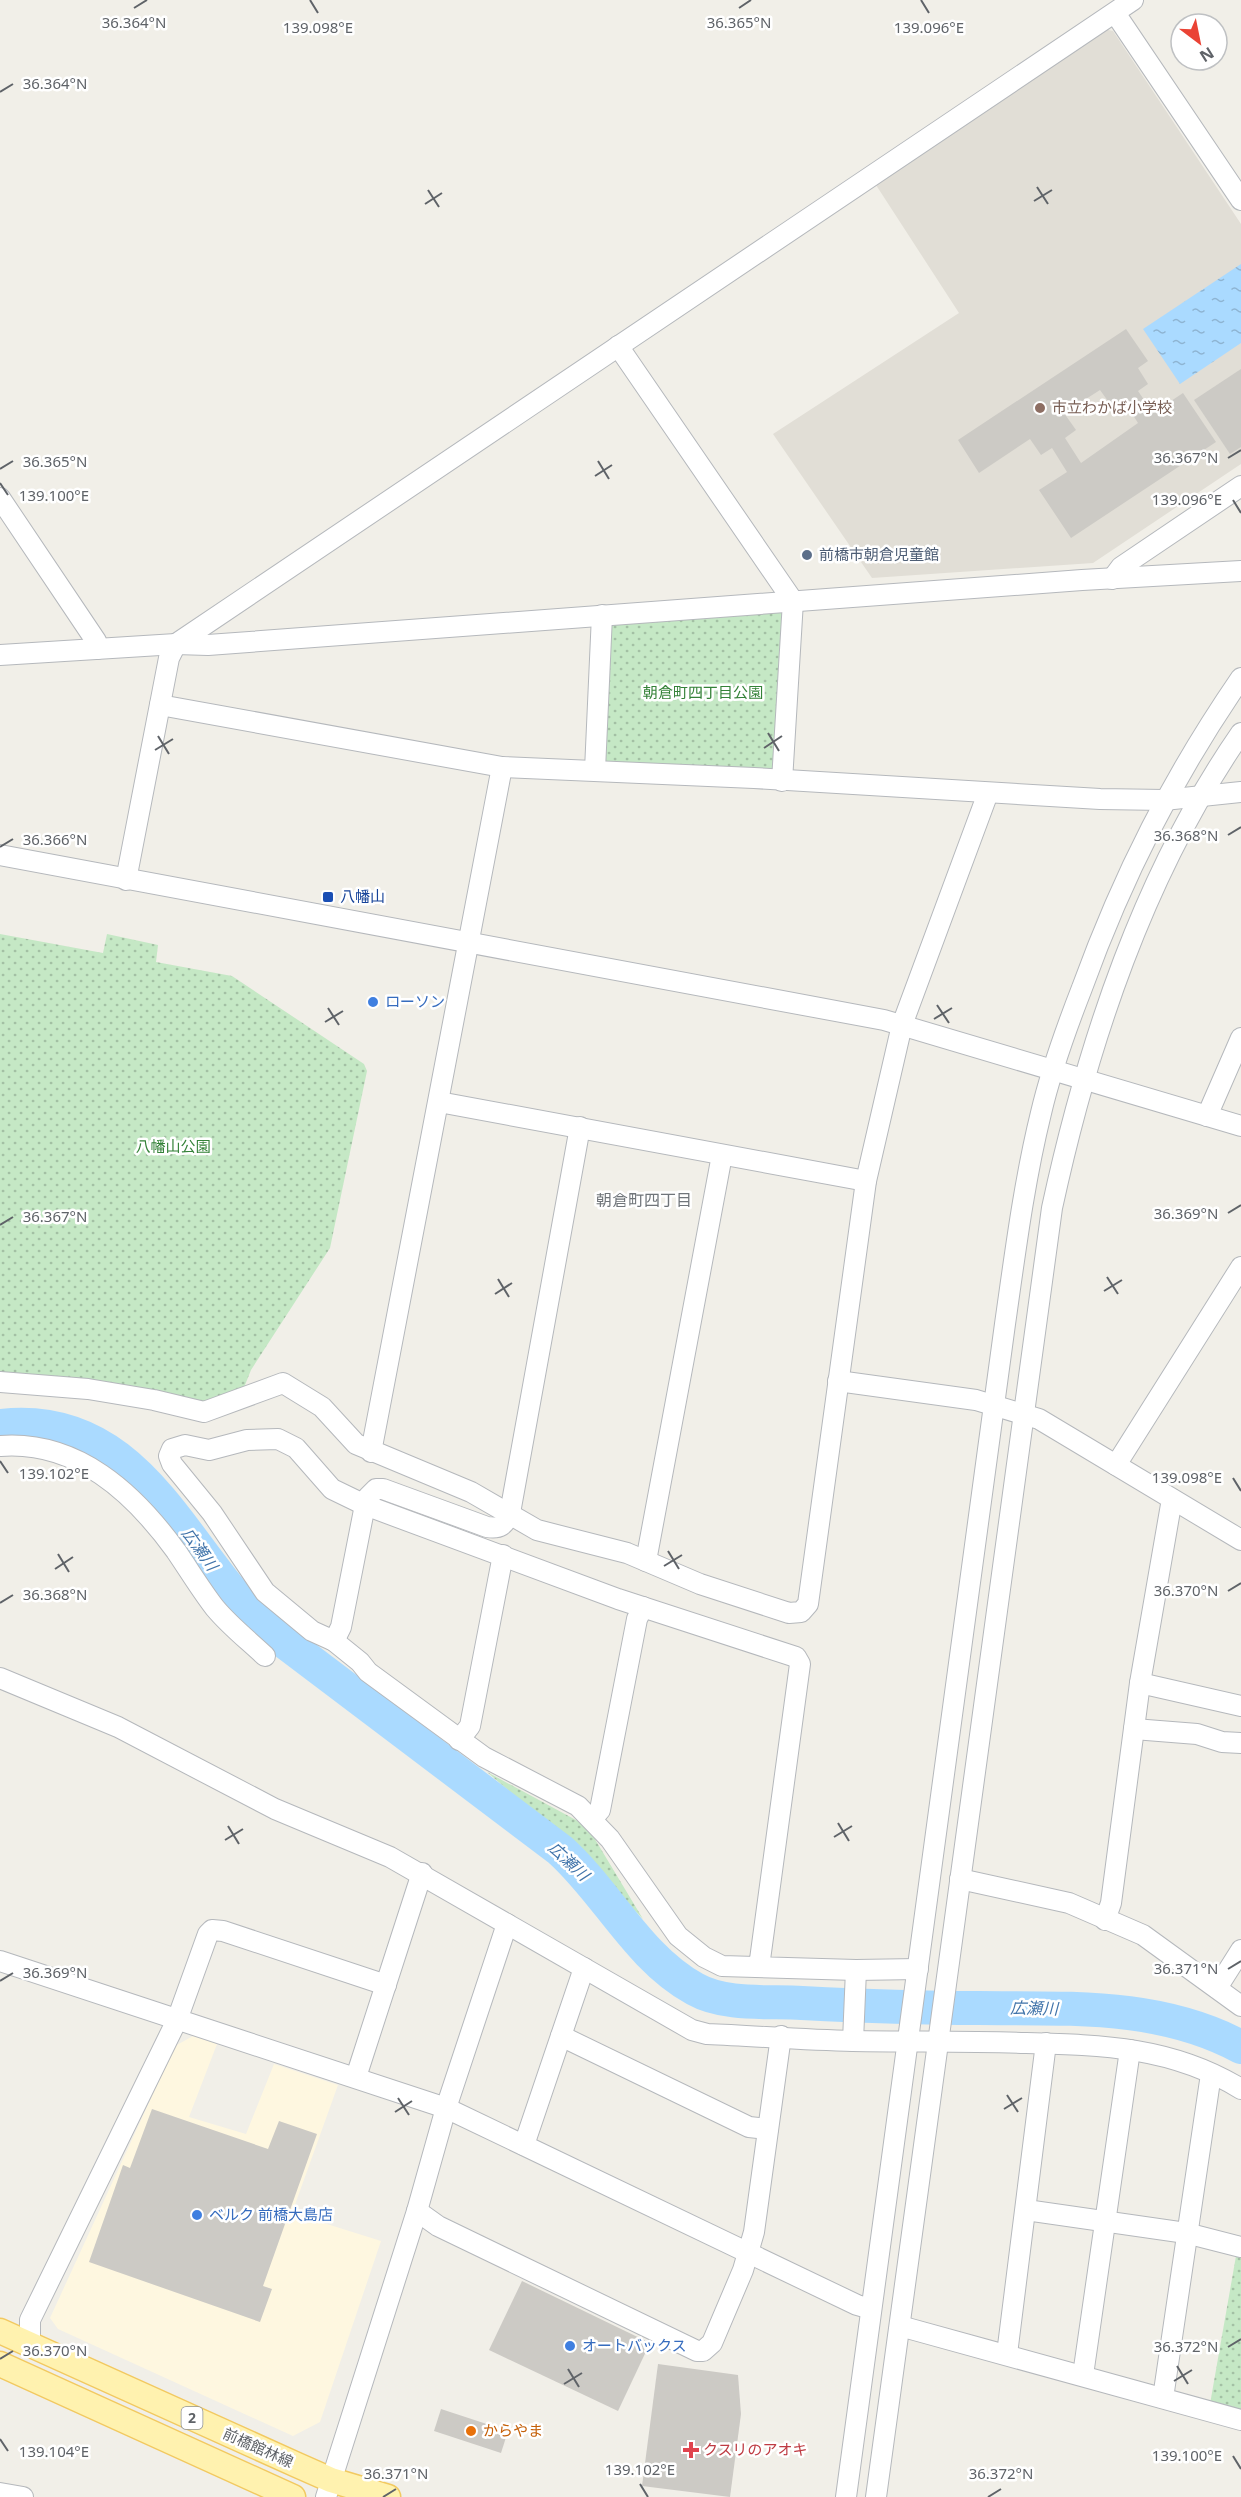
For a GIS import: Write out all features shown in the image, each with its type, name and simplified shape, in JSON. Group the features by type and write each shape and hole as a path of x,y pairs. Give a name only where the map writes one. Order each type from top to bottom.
{"main road":[{"name":"前橋館林線","path":"0,2331 329,2488 388,2497"},
{"name":"前橋館林線","path":"0,2364 293,2497"}],"street":[{"path":"126,880 169,658 176,644 1133,0"},
{"path":"1114,13 1241,200"},
{"path":"618,346 793,601 782,781"},
{"path":"1112,579 1121,567 1241,486"},
{"path":"0,498 96,641 97,649"},
{"path":"0,655 176,644 219,644 793,601 1241,572"},
{"path":"595,770 602,615"},
{"path":"846,2497 1023,1201 1053,1068 1108,917 1164,800 1241,678"},
{"path":"160,705 502,767 1164,800 1203,794 1241,792"},
{"path":"876,2497 1052,1208 1084,1078 1112,995 1151,897 1203,794 1241,733"},
{"path":"371,1452 502,767"},
{"path":"0,1382 88,1389 154,1400 204,1412 283,1383 322,1407 354,1442 371,1452 471,1492 545,1533 646,1561 700,1584 789,1614 805,1609 808,1604 866,1181 902,1025 988,793"},
{"path":"0,855 902,1025 1053,1068 1241,1126"},
{"path":"1207,1116 1241,1038"},
{"path":"439,1102 866,1181"},
{"path":"334,1641 341,1627 365,1505 372,1492 383,1489 495,1528 505,1523 510,1514 580,1127"},
{"path":"646,1561 722,1155"},
{"path":"1116,1465 1241,1268"},
{"path":"838,1381 994,1404 1024,1413 1050,1425 1241,1540"},
{"path":"759,1967 800,1664 790,1653 643,1607 365,1505 332,1489 296,1449 278,1439 247,1440 209,1450 180,1445 172,1449 169,1455 172,1464 212,1513 265,1592 312,1631 334,1641 360,1662 368,1672 459,1740 505,1769 560,1795 592,1819 610,1839 678,1936 691,1948 722,1966 759,1967 856,1977 917,1977"},
{"path":"0,1446 36,1447 63,1454 93,1468 122,1490 176,1552 217,1610 265,1656"},
{"path":"1105,1920 1111,1903 1140,1683 1172,1500"},
{"path":"459,1740 470,1726 503,1555"},
{"path":"592,1819 600,1810 638,1619 643,1607"},
{"path":"0,1678 118,1726 275,1809 390,1857 422,1873 692,2030 707,2034 781,2036 854,2031 940,2034 1046,2043 1107,2045 1159,2055 1211,2074 1241,2089"},
{"path":"1140,1683 1241,1706"},
{"path":"1134,1729 1197,1734 1222,1742 1241,1743"},
{"path":"356,2077 422,1873"},
{"path":"960,1879 1069,1903 1143,1935 1241,2006"},
{"path":"329,2488 417,2211 446,2108 507,1924"},
{"path":"30,2345 30,2320 177,2020 204,1939 212,1930 223,1931 386,1985"},
{"path":"1217,1988 1241,1950"},
{"path":"0,1960 446,2108 748,2253 871,2309"},
{"path":"524,2145 584,1968"},
{"path":"854,2031 856,1977"},
{"path":"561,2036 749,2127 768,2129"},
{"path":"417,2211 438,2226 697,2351 703,2351 712,2343 748,2253 754,2232 781,2036"},
{"path":"1007,2354 1046,2043"},
{"path":"1083,2375 1130,2050"},
{"path":"1163,2398 1211,2074"},
{"path":"1026,2210 1186,2233 1241,2247"},
{"path":"900,2326 1241,2420"},
{"path":"0,2493 22,2497"}],"shaded area":[{"path":"1104,29 1113,31 1241,224 1241,464 1093,563 872,578 773,434 959,313 876,185"},
{"path":"193,2036 217,2044 189,2117 246,2134 274,2064 338,2085 292,2213 381,2241 320,2422 293,2436 58,2329 50,2318 175,2046"}],"green space":[{"name":"朝倉町四丁目公園","path":"786,609 778,775 602,764 609,621"},
{"name":"八幡山公園","path":"0,934 103,953 107,934 158,945 156,962 232,976 364,1064 367,1071 330,1248 251,1370 243,1390 205,1405 0,1378"},
{"path":"487,1772 587,1826 643,1919 563,1837"},
{"path":"1236,2256 1241,2258 1241,2412 1210,2404"}],"water":[{"path":"1241,264 1241,343 1180,384 1143,329"}],"building":[{"path":"1126,329 1148,361 1138,368 1148,384 1138,391 1153,413 1183,393 1216,442 1071,538 1039,490 1067,472 1052,448 1041,455 1030,439 979,473 958,440","holes":["1100,390 1113,408 1124,401 1138,423 1081,463 1065,438 1076,430 1064,413"]},
{"path":"1241,369 1241,447 1230,454 1194,400"},
{"name":"ベルク 前橋大島店","path":"152,2109 268,2149 279,2121 317,2134 263,2286 272,2289 260,2322 89,2262 123,2165 130,2168"},
{"name":"オートバックス","path":"522,2281 650,2343 618,2411 489,2350"},
{"name":"クスリのアオキ","path":"658,2364 738,2375 741,2414 730,2497 642,2486"},
{"name":"からやま","path":"441,2409 508,2431 501,2453 434,2431"}],"waterway":[{"name":"広瀬川","path":"0,1426 48,1427 88,1439 122,1461 152,1490 232,1592 261,1624 560,1850 593,1885 656,1960 695,1989 720,1998 747,2002 1113,2011 1178,2022 1241,2047"}],"place":[{"name":"市立わかば小学校","path":"1040,408"},
{"name":"前橋市朝倉児童館","path":"807,555"},
{"name":"八幡山","path":"328,897"},
{"name":"ローソン","path":"373,1002"},
{"name":"ベルク 前橋大島店","path":"197,2215"},
{"name":"オートバックス","path":"570,2346"},
{"name":"からやま","path":"471,2431"},
{"name":"クスリのアオキ","path":"691,2450"}],"district":[{"name":"朝倉町四丁目","path":"644,1200"}]}
